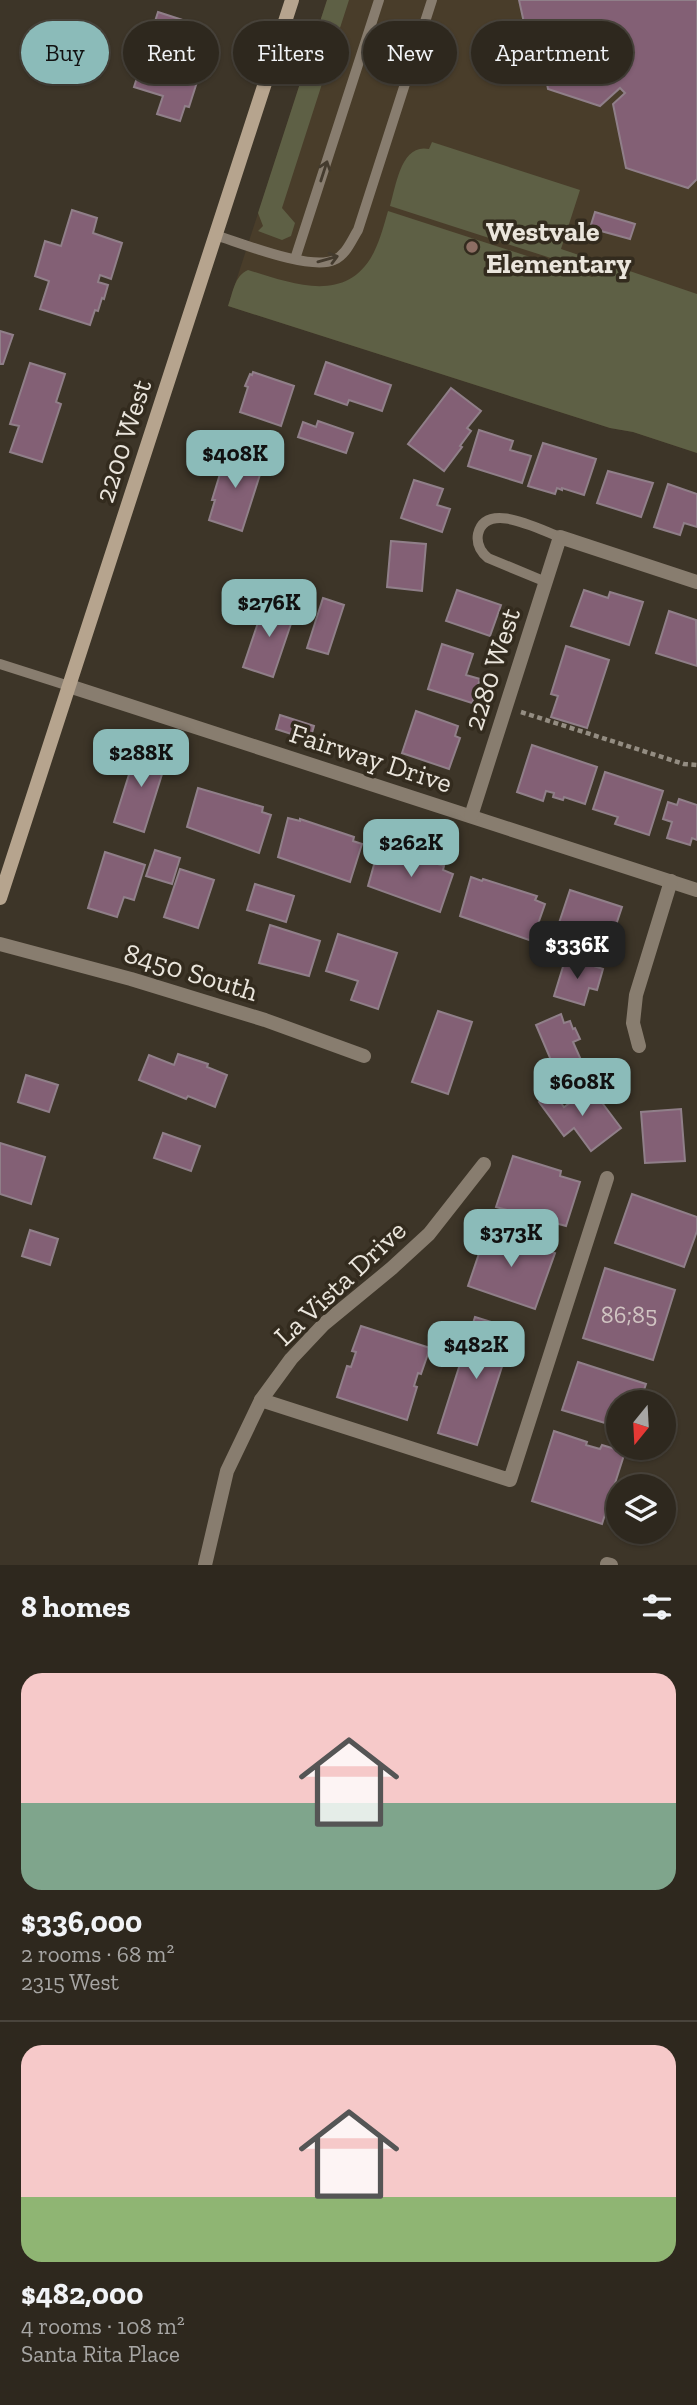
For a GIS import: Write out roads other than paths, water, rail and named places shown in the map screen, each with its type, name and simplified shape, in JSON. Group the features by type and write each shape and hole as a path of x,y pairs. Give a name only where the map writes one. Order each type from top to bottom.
{"street":[{"name":"2200 West","path":"0,898 292,0"},
{"path":"560,537 697,582"},
{"name":"2280 West","path":"471,816 560,537"},
{"name":"Fairway Drive","path":"69,686 697,890"},
{"path":"639,1046 633,1023 636,995 671,881"},
{"name":"8450 South","path":"0,944 131,979 265,1020 364,1056"},
{"name":"La Vista Drive","path":"205,1565 228,1471 261,1400 292,1359 324,1324 393,1268 429,1234 484,1164"},
{"path":"261,1400 510,1480 607,1178"}],"lane":[{"path":"295,260 380,0"},
{"path":"215,235 295,260 322,262 334,260 345,252 358,230 432,0"},
{"path":"546,582 488,558 481,552 478,534 482,525 498,517 560,537"},
{"path":"0,664 69,686"}],"place":[{"name":"Westvale Elementary","path":"472,247"}]}
